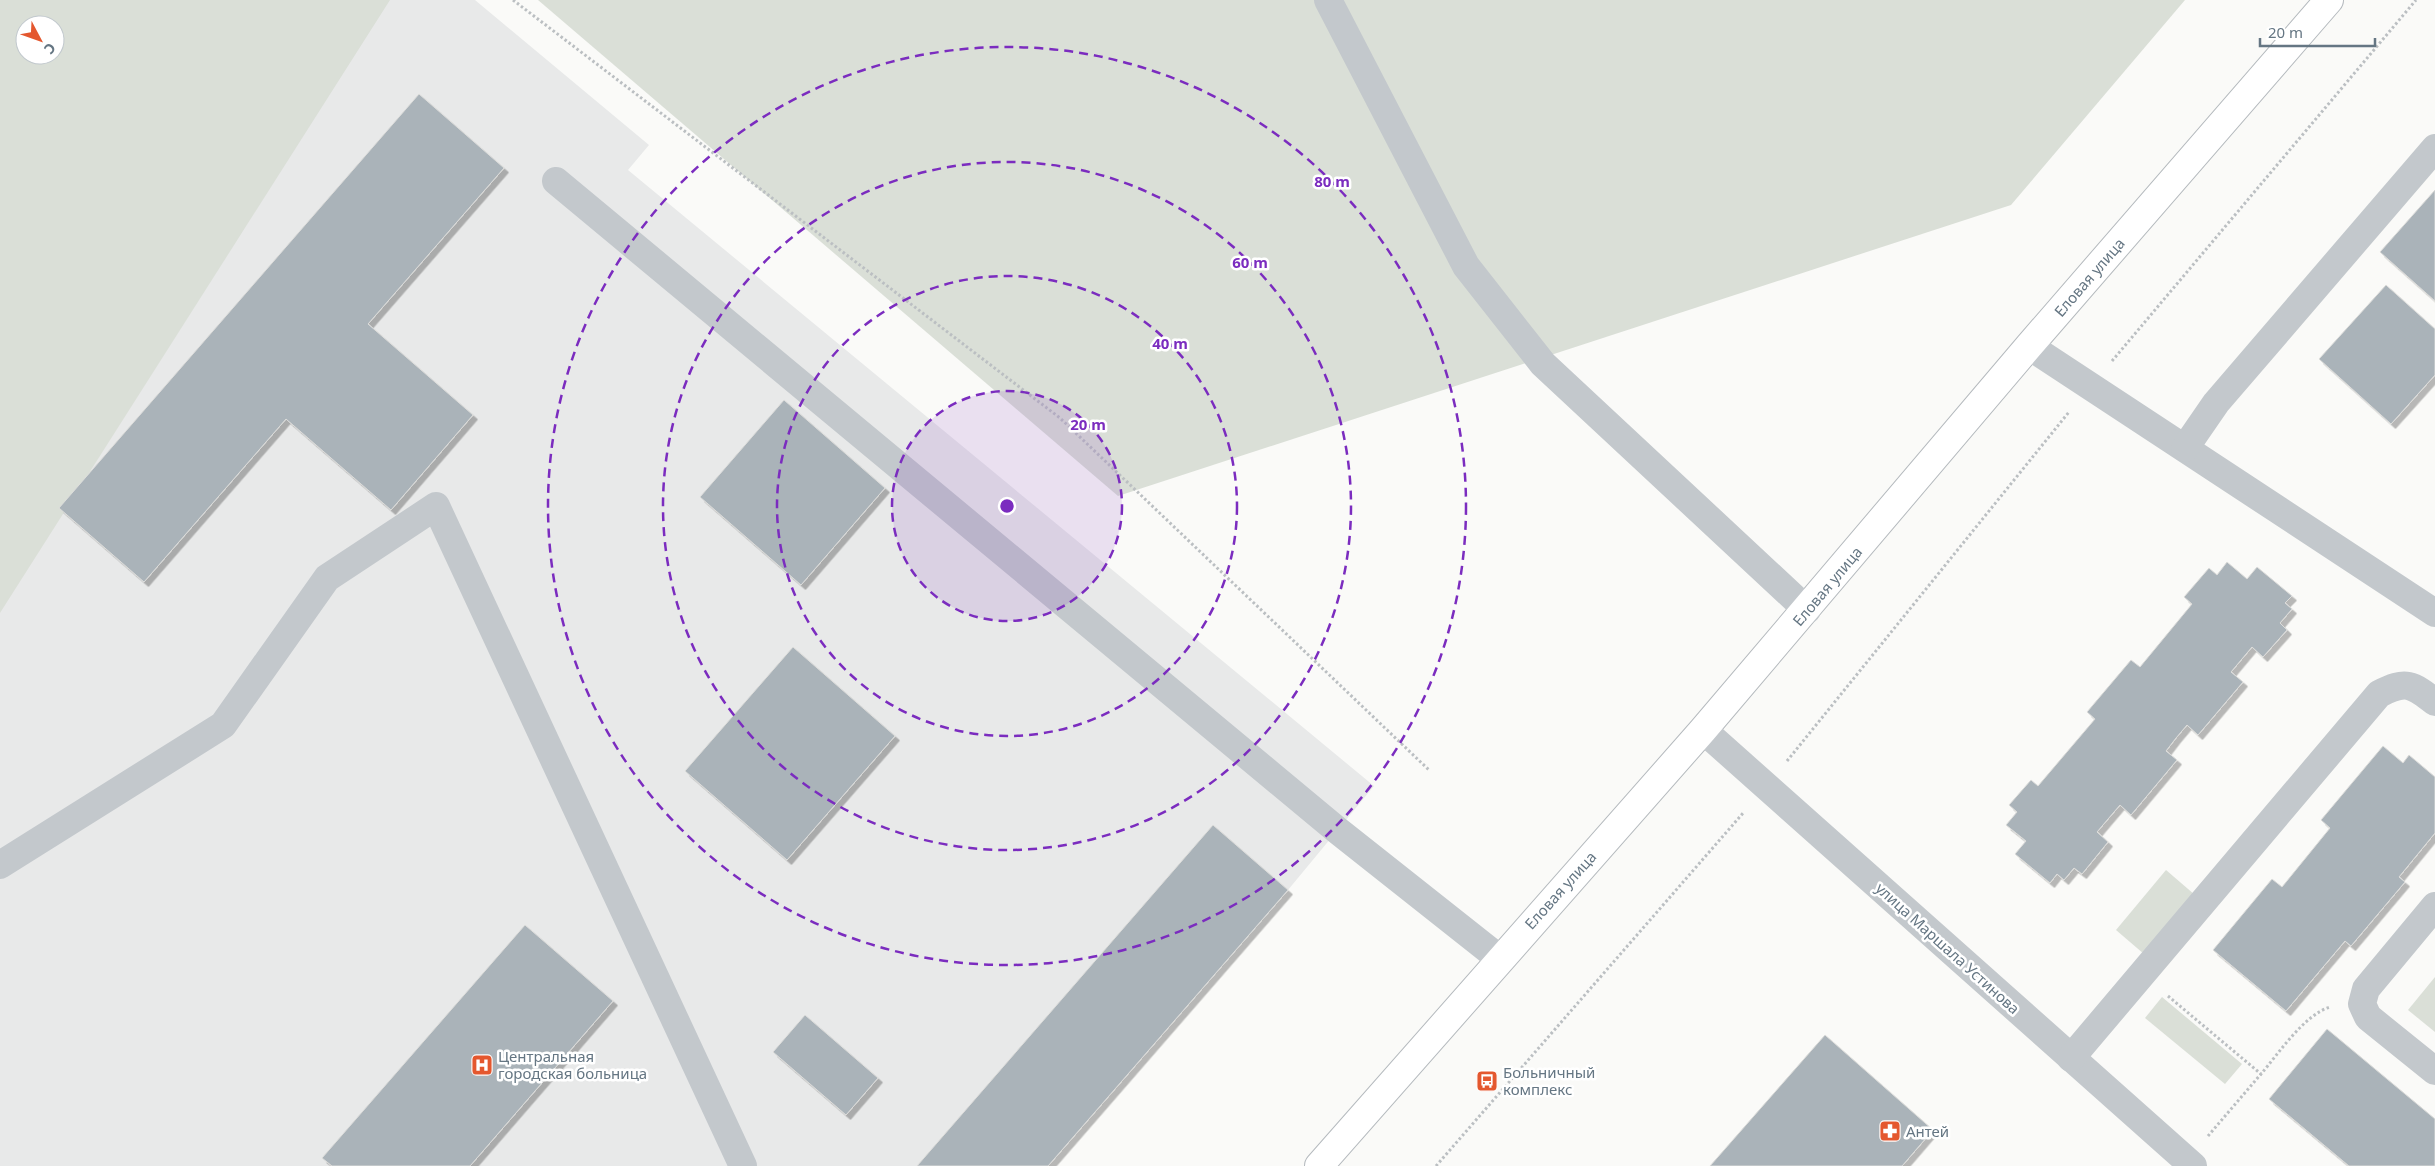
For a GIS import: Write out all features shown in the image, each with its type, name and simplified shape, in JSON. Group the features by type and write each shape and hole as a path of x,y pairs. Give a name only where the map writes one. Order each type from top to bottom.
{"main road":[{"name":"Еловая улица","path":"1319,1166 1807,610 2029,346 2329,0"}],"street":[{"path":"1328,0 1466,266 1543,364 1807,610"},
{"path":"2185,448 2216,403 2435,148"},
{"path":"556,181 1337,830 1500,958"},
{"path":"2029,346 2435,613"},
{"path":"0,865 223,725 327,578 436,506 743,1166"},
{"path":"2071,1058 2379,694 2397,685 2407,686 2416,688 2435,702"},
{"name":"улица Маршала Устинова","path":"1703,730 2190,1163"},
{"path":"2435,906 2366,989 2362,1004 2368,1017 2435,1071"}],"path":[{"path":"513,0 1060,418 1429,770"},
{"path":"1436,1166 1766,787 2090,386 2416,0"},
{"path":"2142,974 2261,1074"},
{"path":"2190,1163 2261,1074 2318,1010 2332,1006 2362,1004"}],"shaded area":[{"path":"0,0 475,0 649,145 628,170 1374,786 1288,890 1048,1166 0,1166"},
{"path":"0,0 390,0 0,613"},
{"path":"538,0 2185,0 2011,205 1118,496"},
{"path":"2166,870 2195,895 2144,954 2116,930"},
{"path":"2435,977 2435,1032 2408,1010"},
{"path":"2162,997 2242,1064 2225,1084 2145,1018"}],"building":[{"path":"419,94 504,168 368,324 473,415 391,510 286,419 144,582 59,508"},
{"path":"2435,190 2435,301 2380,252"},
{"path":"2386,285 2435,329 2435,375 2391,424 2319,359"},
{"path":"784,400 885,488 801,585 700,497"},
{"path":"2227,562 2247,579 2257,567 2292,596 2285,603 2292,609 2280,623 2287,630 2263,657 2252,647 2231,672 2243,682 2198,735 2187,725 2176,738 2166,751 2177,760 2131,815 2120,805 2097,832 2108,842 2082,874 2074,868 2064,880 2057,874 2050,883 2015,854 2026,841 2006,825 2017,812 2009,805 2031,780 2038,786 2095,719 2087,712 2131,660 2140,667 2192,604 2184,597 2209,568 2217,575"},
{"path":"793,647 895,736 787,860 685,771"},
{"path":"2383,746 2403,763 2409,755 2435,777 2435,833 2399,877 2405,882 2351,946 2345,941 2286,1011 2213,950 2272,879 2282,887 2330,828 2321,820"},
{"path":"1213,825 1288,890 1048,1166 917,1166"},
{"path":"525,925 613,1001 470,1166 332,1166 322,1158"},
{"path":"805,1015 878,1078 846,1115 773,1052"},
{"path":"2327,1029 2435,1119 2435,1166 2349,1166 2269,1099"},
{"path":"1825,1035 1933,1130 1902,1166 1710,1166"}],"place":[{"name":"Центральная городская больница","path":"482,1065"},
{"name":"Больничный комплекс","path":"1487,1081"},
{"name":"Антей","path":"1890,1131"}]}
